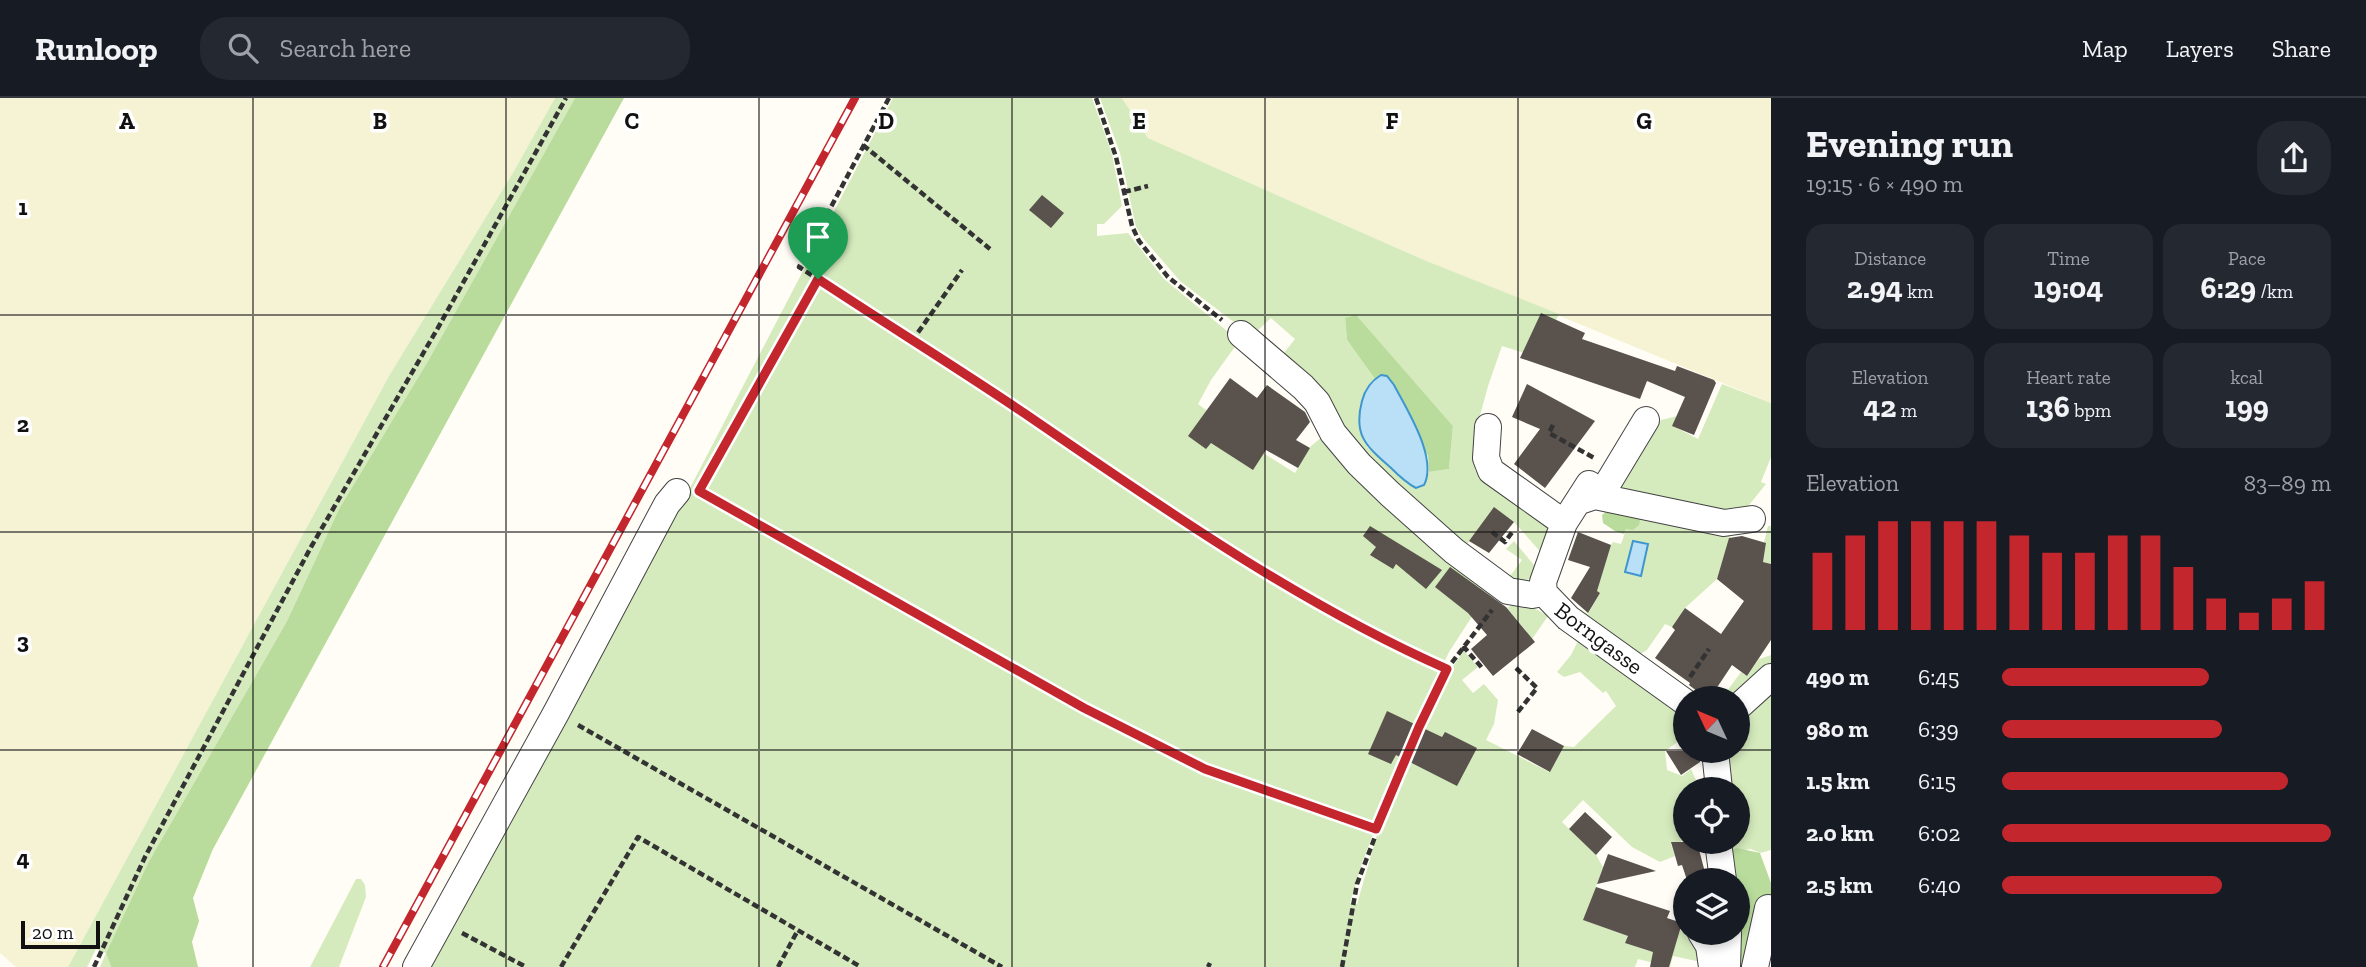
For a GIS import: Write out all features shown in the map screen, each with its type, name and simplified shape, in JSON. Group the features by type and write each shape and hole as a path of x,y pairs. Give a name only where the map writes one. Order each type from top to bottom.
{"street":[{"path":"1241,334 1303,387 1317,402 1333,433 1390,494 1454,551 1508,591 1544,593"},
{"name":"Borngasse","path":"1646,420 1608,483 1586,493 1543,582 1544,593 1568,618 1673,692"},
{"path":"1489,427 1486,458 1491,471 1724,523 1752,519"},
{"path":"416,967 667,504 677,492"},
{"path":"1750,696 1771,677"},
{"path":"1755,967 1768,908"},
{"path":"1708,945 1712,967"},
{"path":"1727,967 1728,945"}],"path":[{"path":"94,967 145,857 311,547 439,326 566,98"},
{"path":"889,98 799,267 1134,488 1304,595 1392,643 1447,669"},
{"path":"1096,98 1109,134 1132,226 1139,241 1155,263 1182,289 1241,334"},
{"path":"863,145 990,249"},
{"path":"1124,192 1148,186"},
{"path":"912,341 962,271"},
{"path":"818,279 699,491 1084,708 1205,769 1376,829"},
{"path":"1553,425 1549,433 1586,493"},
{"path":"1492,532 1505,542 1513,531"},
{"path":"1342,967 1357,884 1376,829 1414,738 1447,669 1508,591"},
{"path":"1463,646 1483,669"},
{"path":"1688,686 1709,649"},
{"path":"1516,668 1537,688 1517,713"},
{"path":"556,713 1002,967"},
{"path":"561,967 638,837 861,967"},
{"path":"442,922 526,967"},
{"path":"778,967 799,930"}],"shaded area":[{"path":"0,98 555,98 514,171 389,376 68,967 16,967 0,953"},
{"path":"1122,98 1771,98 1771,403 1424,260 1148,138"}],"green space":[{"path":"555,98 575,98 428,361 339,509 287,621 148,863 106,953 96,949 87,967 68,967 389,376 514,171"},
{"path":"575,98 624,98 213,849 193,898 199,921 192,942 198,967 111,967 106,953 148,863 287,621 339,509 428,361"},
{"path":"893,98 1092,98 1112,154 1122,206 1104,224 1097,224 1097,236 1128,233 1164,279 1239,341 1211,380 1198,404 1295,473 1311,446 1327,433 1495,592 1494,599 1486,595 1449,652 1414,728 1362,863 1350,903 1357,904 1379,828 1427,716 1451,669 1464,651 1478,667 1462,680 1473,693 1484,684 1498,700 1494,724 1486,740 1549,772 1564,746 1574,747 1616,706 1606,691 1603,693 1580,672 1564,677 1557,672 1571,655 1581,635 1673,705 1673,745 1665,751 1667,770 1682,776 1691,769 1695,777 1673,777 1671,844 1675,856 1660,862 1632,847 1583,800 1562,822 1596,855 1603,867 1584,920 1628,936 1626,943 1649,951 1674,948 1675,945 1695,945 1701,962 1673,956 1670,967 1638,959 1635,967 423,967 690,488"},
{"path":"1100,98 1122,98 1148,138 1424,260 1559,314 1541,358 1502,346 1474,438 1475,470 1555,522 1544,556 1514,522 1494,508 1464,548 1397,493 1286,362 1284,353 1295,339 1271,318 1256,332 1243,329 1180,281 1143,238 1136,227 1120,153","holes":["1356,316 1453,426 1449,469 1429,472 1424,485 1416,488 1367,447 1370,384 1375,379 1347,340 1345,319"]},
{"path":"1356,315 1453,426 1449,469 1429,472 1428,456 1381,375 1375,379 1347,340 1345,318"},
{"path":"1722,384 1771,403 1771,457 1761,482 1766,484 1741,515 1612,493 1661,420 1677,416 1673,426 1698,439"},
{"path":"1608,510 1641,516 1639,525 1633,530 1626,529 1624,534 1615,531 1603,523 1602,515"},
{"path":"1633,510 1731,533 1717,579 1685,608 1672,627 1665,624 1647,650 1637,656 1568,602 1588,614 1600,593 1584,583 1613,542 1621,544"},
{"path":"1768,526 1771,526 1771,564 1763,562"},
{"path":"1514,541 1538,570 1525,581 1507,580 1522,560 1506,549"},
{"path":"1524,602 1548,616 1530,642 1517,641 1527,632 1507,608"},
{"path":"1771,655 1771,670 1750,688 1731,686 1741,672 1747,676 1759,659"},
{"path":"1771,685 1771,850 1760,853 1750,849 1750,777 1726,777 1725,763 1750,763 1750,704"},
{"path":"1750,851 1760,853 1771,883 1771,934 1764,967 1735,967 1736,945 1750,945 1750,868 1730,868 1728,854 1750,854"},
{"path":"356,879 361,879 365,885 366,897 339,967 310,967"},
{"path":"106,953 111,967 100,967"}],"water":[{"path":"1381,375 1387,376 1394,385 1424,448 1427,474 1424,485 1416,488 1374,453 1361,431 1359,423 1363,397 1369,386"},
{"path":"1633,541 1648,544 1641,576 1625,572"}],"building":[{"path":"1042,195 1064,213 1051,228 1029,210"},
{"path":"1541,313 1585,333 1582,339 1675,371 1677,366 1714,380 1716,383 1694,435 1672,426 1685,397 1647,381 1640,399 1520,358"},
{"path":"1230,378 1257,398 1267,385 1305,412 1310,422 1296,440 1310,448 1298,468 1266,450 1253,470 1211,443 1206,449 1188,436"},
{"path":"1527,384 1595,421 1545,488 1514,464 1540,429 1512,417"},
{"path":"1494,507 1514,522 1489,553 1469,541"},
{"path":"1370,526 1442,570 1426,589 1396,564 1393,569 1370,555 1376,547 1363,536"},
{"path":"1578,532 1611,545 1597,591 1600,593 1588,613 1571,598 1590,567 1568,560"},
{"path":"1742,536 1766,543 1763,562 1771,564 1771,640 1747,676 1732,665 1718,686 1690,686 1690,683 1655,658 1675,630 1672,627 1685,608 1721,634 1744,601 1717,579 1729,538"},
{"path":"1450,567 1506,607 1535,642 1493,676 1471,649 1487,635 1468,613 1435,587"},
{"path":"1387,711 1442,737 1445,732 1477,748 1457,786 1396,755 1391,764 1368,754"},
{"path":"1532,729 1564,746 1550,772 1517,754"},
{"path":"1666,751 1673,751 1673,762"},
{"path":"1674,763 1699,763 1681,775"},
{"path":"1585,812 1612,837 1596,855 1569,829"},
{"path":"1608,854 1656,871 1597,884"},
{"path":"1674,854 1700,854 1704,868 1683,868 1682,865 1678,866"},
{"path":"1596,887 1670,911 1667,918 1673,920 1673,945 1676,945 1669,967 1650,967 1653,952 1625,943 1628,936 1583,920"}],"railway":[{"path":"383,967 855,98"}],"route":[{"path":"818,279 1134,488 1304,595 1419,657 1447,669 1376,829 1205,769 1084,708 699,491 818,279"}]}
